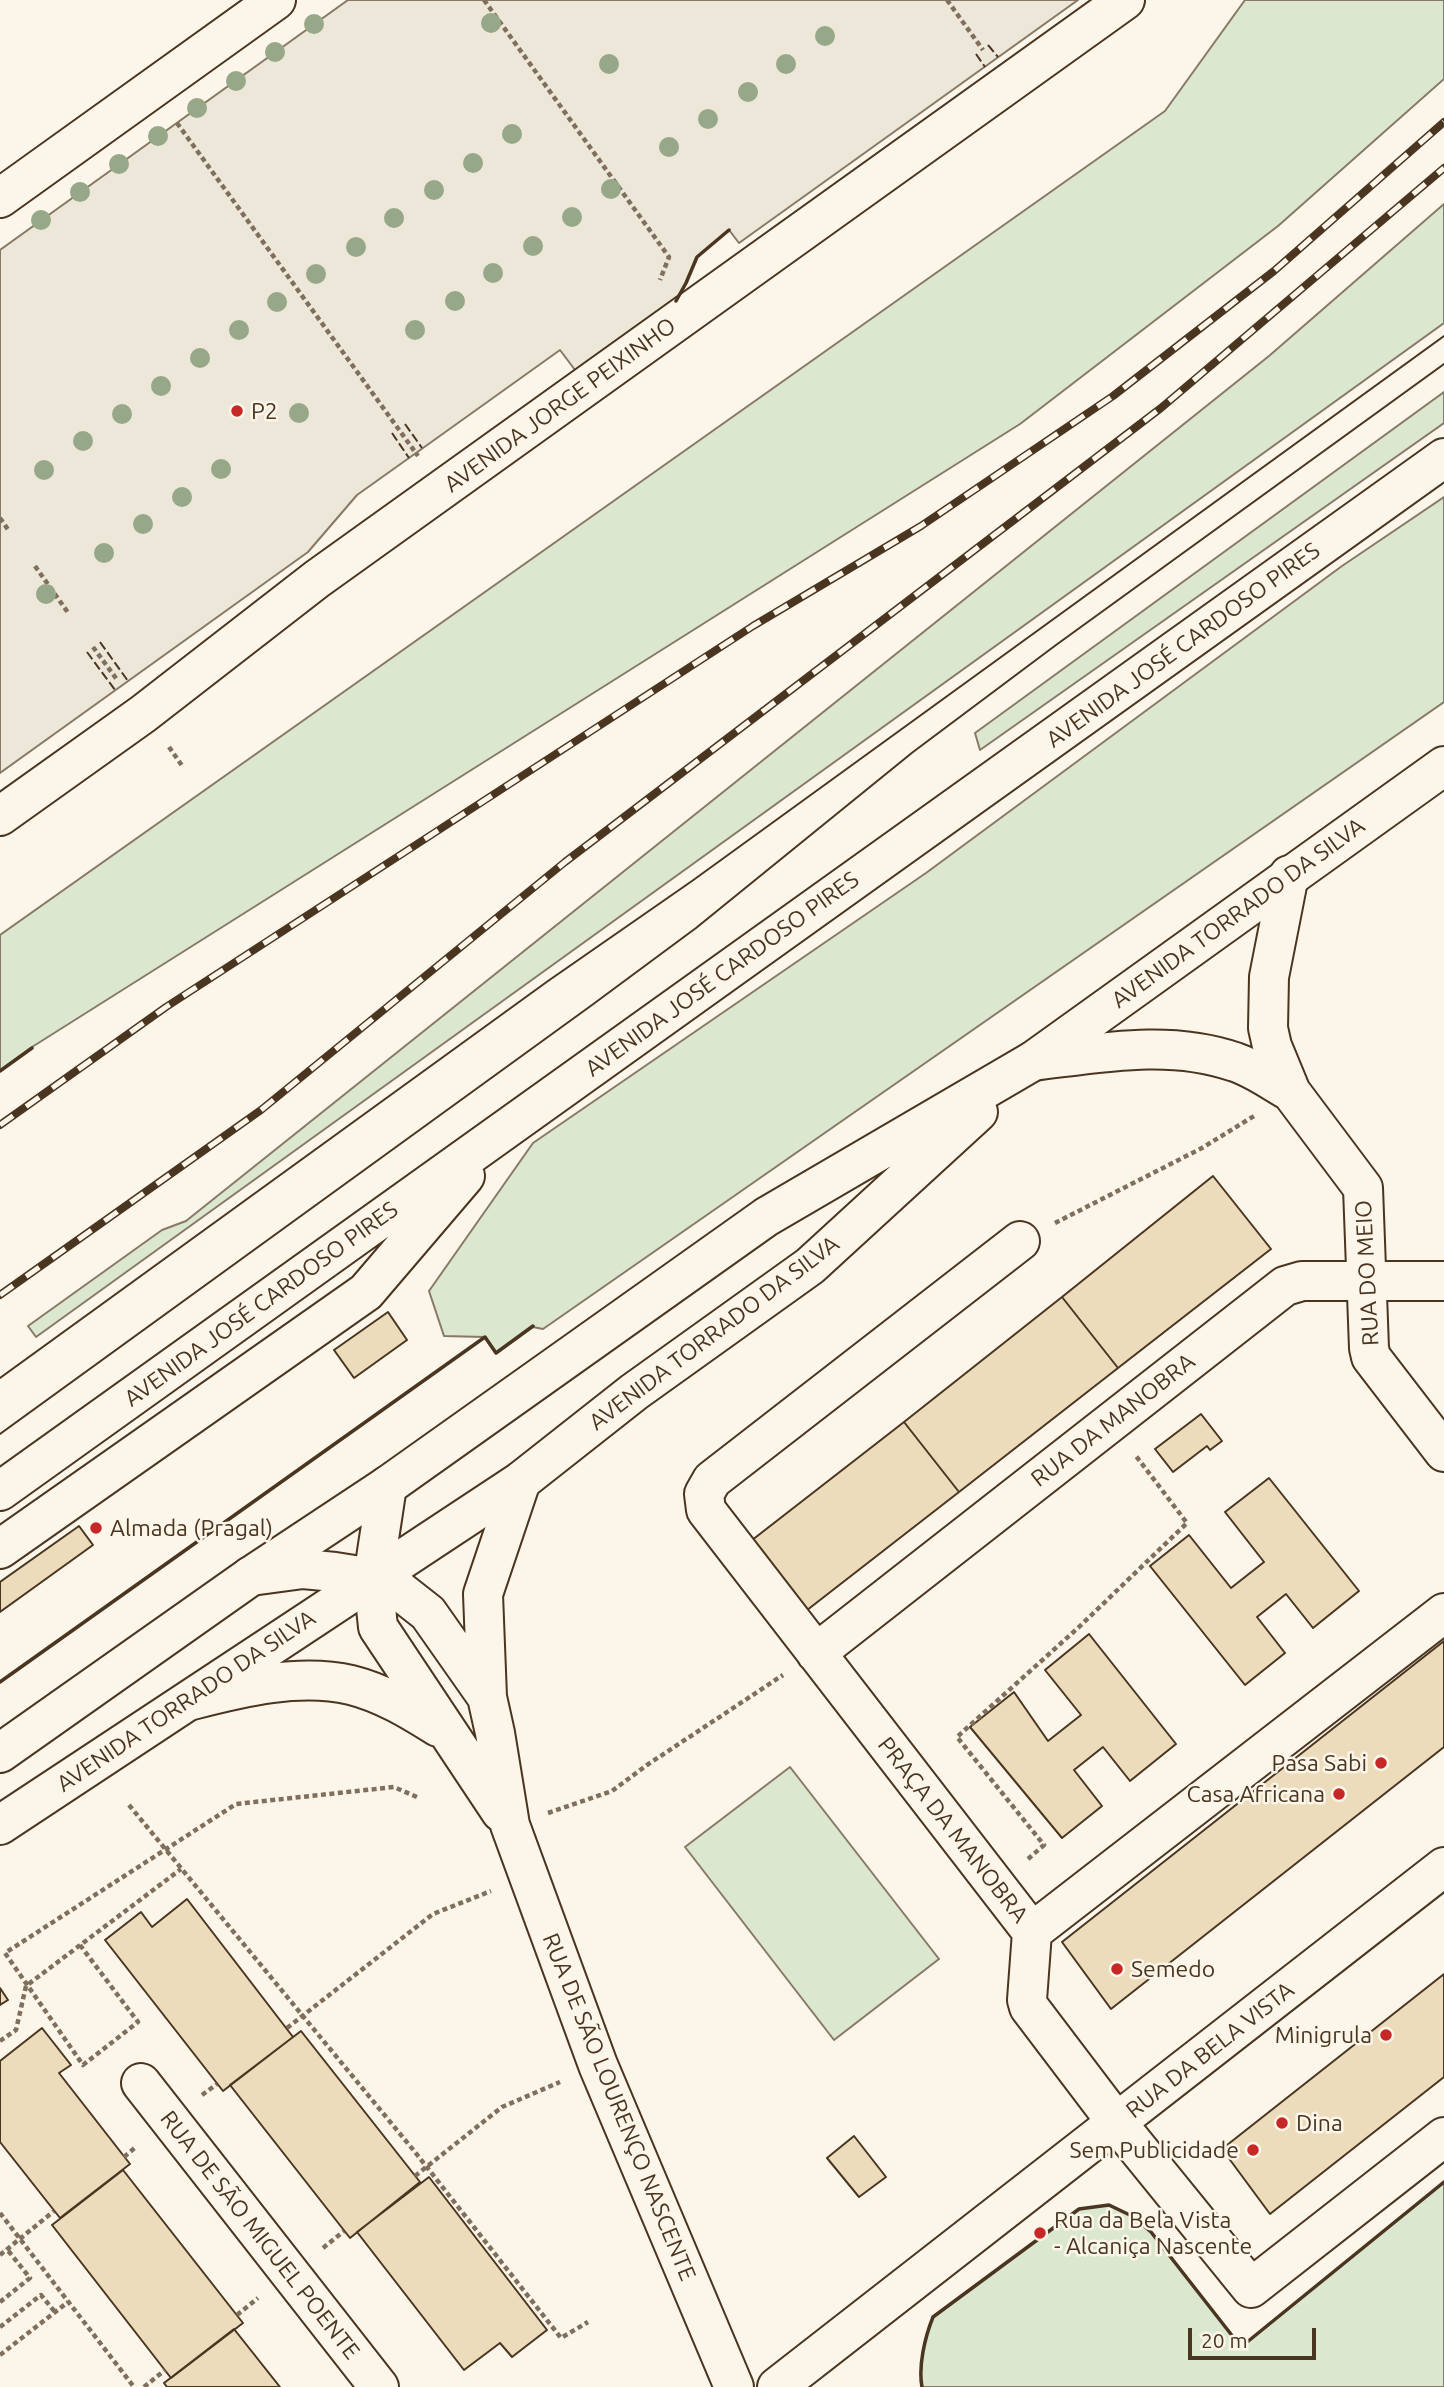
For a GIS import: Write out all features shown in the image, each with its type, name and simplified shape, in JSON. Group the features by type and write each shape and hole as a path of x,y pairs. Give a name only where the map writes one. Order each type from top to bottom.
{"street":[{"path":"0,198 276,0"},
{"name":"AVENIDA JORGE PEIXINHO","path":"0,816 144,714 317,579 1125,0"},
{"name":"AVENIDA JOSÉ CARDOSO PIRES","path":"0,1491 1444,458"},
{"name":"AVENIDA TORRADO DA SILVA","path":"0,1753 251,1576 387,1486 766,1217 1033,1061 1444,766"},
{"path":"1289,875 1269,977 1268,1028 1272,1046 1291,1092"},
{"path":"1033,1061 1137,1049 1194,1050 1237,1062 1291,1092"},
{"name":"AVENIDA TORRADO DA SILVA","path":"0,1825 521,1480 634,1392 810,1266 1033,1061"},
{"name":"RUA DO MEIO","path":"1291,1092 1363,1188 1371,1357 1444,1452"},
{"path":"0,1549 366,1292 505,1129"},
{"name":"PRAÇA DA MANOBRA","path":"1020,1241 707,1486 704,1501 710,1518 1032,1933 1027,2000 1029,2007 1117,2123 1251,2288 1444,2137"},
{"name":"RUA DA MANOBRA","path":"816,1653 1285,1286 1301,1281 1444,1281"},
{"name":"RUA DE SÃO LOURENÇO NASCENTE","path":"521,1480 483,1594 487,1697 510,1825 598,2065 734,2387"},
{"path":"373,1578 387,1486"},
{"name":"AVENIDA TORRADO DA SILVA","path":"251,1576 303,1569 373,1578"},
{"name":"RUA DE SÃO LOURENÇO NASCENTE","path":"373,1578 400,1591 428,1613 487,1697"},
{"name":"RUA DE SÃO LOURENÇO NASCENTE","path":"373,1578 377,1627 510,1825"},
{"path":"1032,1933 1444,1613"},
{"name":"RUA DE SÃO LOURENÇO NASCENTE","path":"183,1702 238,1688 295,1680 351,1685 400,1703 452,1735"},
{"name":"RUA DA BELA VISTA","path":"776,2387 1444,1867"},
{"name":"RUA DE SÃO MIGUEL POENTE","path":"141,2083 379,2387"}],"path":[{"path":"484,0 670,257"},
{"path":"947,0 982,49"},
{"path":"173,116 416,453"},
{"path":"0,518 9,531"},
{"path":"35,566 69,614"},
{"path":"93,646 121,685"},
{"path":"1020,1241 1202,1148 1291,1092"},
{"path":"998,1888 1044,1845 957,1737 1079,1627 1187,1523 1109,1422"},
{"path":"510,1825 612,1791 816,1653"},
{"path":"80,1945 138,2022 83,2065 5,1952 236,1804 394,1787 417,1797"},
{"path":"129,1805 427,2167 561,2338 588,2322"},
{"path":"0,2041 16,2030 26,1986 181,1868"},
{"path":"287,2028 433,1913 529,1877"},
{"path":"415,2176 502,2107 598,2065"},
{"path":"0,2255 54,2211"},
{"path":"0,2213 134,2387"},
{"path":"0,2302 30,2278 6,2248"},
{"path":"0,2327 41,2295 55,2312"},
{"path":"0,2355 68,2302"},
{"path":"144,2387 165,2370"}],"green space":[{"path":"1245,0 1444,0 1444,79 1278,226 1020,424 32,1047 0,1071 0,935 1165,111"},
{"path":"1444,204 1444,323 36,1337 28,1326 162,1230 186,1221 1269,356"},
{"path":"1444,392 1444,423 980,750 975,733"},
{"path":"1444,497 1444,702 543,1329 533,1327 496,1353 485,1337 444,1336 429,1291 533,1143 926,873 1342,566"},
{"path":"790,1767 939,1959 834,2040 685,1847"},
{"path":"1444,2182 1444,2387 922,2387 923,2352 933,2317 1079,2209 1109,2205 1134,2217 1151,2232 1241,2347"}],"shaded area":[{"name":"P2","path":"348,0 1078,0 739,243 729,230 697,257 674,304 578,374 560,350 357,495 308,552 0,773 0,250"}],"building":[{"path":"1213,1176 1271,1249 1118,1368 1062,1297"},
{"path":"1062,1297 1118,1368 959,1492 904,1422"},
{"path":"388,1312 407,1340 354,1378 334,1350"},
{"path":"1201,1414 1222,1441 1210,1450 1207,1446 1173,1472 1155,1449"},
{"path":"904,1422 959,1492 802,1614 747,1544"},
{"path":"1269,1478 1359,1591 1313,1628 1286,1594 1257,1617 1285,1653 1245,1685 1150,1566 1189,1535 1231,1588 1264,1562 1225,1512"},
{"path":"79,1526 93,1545 0,1612 0,1582"},
{"path":"1089,1634 1176,1744 1130,1781 1103,1747 1074,1770 1102,1806 1062,1838 970,1727 1014,1692 1048,1741 1081,1715 1045,1670"},
{"path":"1444,1641 1444,1747 1111,2009 1062,1942"},
{"path":"187,1899 293,2037 223,2091 105,1940 141,1912 152,1927"},
{"path":"1444,1974 1444,2077 1270,2214 1222,2149"},
{"path":"0,1988 8,2000 0,2005"},
{"path":"42,2028 71,2065 59,2073 130,2164 60,2218 0,2142 0,2061"},
{"path":"301,2031 420,2182 350,2238 230,2085"},
{"path":"854,2136 886,2177 859,2197 827,2158"},
{"path":"123,2170 243,2323 171,2378 52,2225"},
{"path":"429,2177 547,2330 512,2357 500,2343 464,2370 357,2232"},
{"path":"234,2329 280,2387 167,2387 164,2383"}],"tram line":[{"path":"0,1378 1444,336"},
{"path":"0,1434 696,928 913,752 1444,364"}],"railway":[{"path":"0,1125 166,1007 753,626 921,526 1113,396 1274,271 1444,122"},
{"path":"0,1295 261,1110 565,862 1161,408 1444,168"}],"fence":[{"path":"988,45 998,57"},
{"path":"976,54 985,67"},
{"path":"405,424 422,448"},
{"path":"392,433 409,458"},
{"path":"100,642 128,681"},
{"path":"87,652 115,690"}],"wall":[{"path":"676,301 697,257 729,230"},
{"path":"0,1071 32,1048"},
{"path":"0,1682 485,1337 496,1353 533,1326"},
{"path":"922,2387 923,2352 933,2317 1079,2209 1109,2205 1134,2217 1151,2232 1241,2347 1444,2182"}],"place":[{"name":"P2","path":"237,411"},
{"name":"Almada (Pragal)","path":"96,1528"},
{"name":"Pasa Sabi","path":"1381,1763"},
{"name":"Casa Africana","path":"1339,1794"},
{"name":"Semedo","path":"1117,1969"},
{"name":"Minigrula","path":"1386,2035"},
{"name":"Dina","path":"1282,2123"},
{"name":"Sem Publicidade","path":"1253,2150"},
{"name":"Rua da Bela Vista - Alcaniça Nascente","path":"1040,2233"}]}
